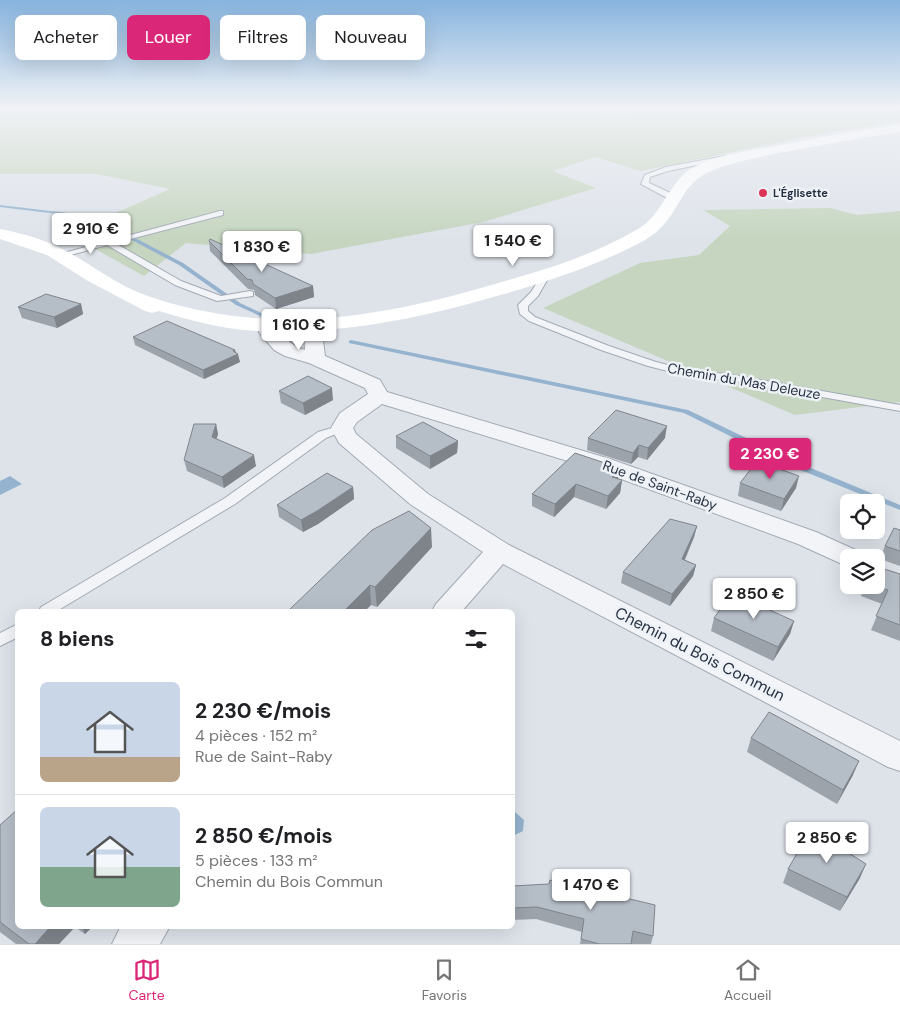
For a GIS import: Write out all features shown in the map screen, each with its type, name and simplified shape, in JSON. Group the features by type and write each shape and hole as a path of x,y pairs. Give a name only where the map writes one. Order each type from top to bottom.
{"main road":[{"path":"137,299 226,321 259,325 332,324 375,318 463,300 546,275 636,238 655,226 666,213 682,184 692,174 713,165 764,152"},
{"path":"0,234 31,243 60,255 137,299 168,313 213,326 268,332 313,333 364,329 437,311 463,300"},
{"path":"0,238 31,243"}],"street":[{"path":"268,332 281,346 292,352 316,359 373,384 379,396 348,418 342,428"},
{"path":"313,333 316,359"},
{"name":"Rue de Saint-Raby","path":"379,396 602,464 808,538 840,553"},
{"name":"Chemin du Bois Commun","path":"342,428 347,438 419,499 500,551 896,747"},
{"path":"448,609 500,551"},
{"path":"132,944 147,929"}],"lane":[{"path":"674,197 645,184 647,176 666,169 750,155"},
{"path":"60,255 220,213"},
{"path":"111,242 178,283 220,299 250,294"},
{"name":"Chemin du Mas Deleuze","path":"546,275 535,294 523,305 523,312 532,319 605,348 652,364 691,374 726,377 900,408"},
{"path":"49,609 230,501 322,435 342,428"},
{"path":"0,640 15,631"}],"green space":[{"path":"0,152 733,152 641,171 595,157 553,171 596,188 483,222 311,254 186,243 144,276 68,234 170,189 97,174 0,174"},
{"path":"830,208 857,215 900,211 900,402 795,415 543,308 640,263 699,255 730,226 703,210"}],"water":[{"path":"10,476 22,484 0,495 0,481"},
{"path":"515,812 524,820 523,831 515,835"}],"building":[{"path":"210,239 313,286 275,298 253,284 252,280 247,279 209,241"},
{"path":"46,294 81,304 54,317 18,307"},
{"path":"167,321 235,350 233,351 238,354 203,370 133,337"},
{"path":"308,376 332,388 303,403 279,391"},
{"path":"616,410 667,426 648,448 639,445 633,453 588,438"},
{"path":"423,422 458,441 430,456 396,436"},
{"path":"194,424 216,424 212,437 254,455 222,477 184,460"},
{"path":"575,453 620,468 612,477 622,480 608,496 576,484 555,504 532,494"},
{"path":"757,461 799,476 784,499 740,483"},
{"path":"327,473 353,487 301,520 277,505"},
{"path":"409,511 431,528 375,587 370,585 346,609 290,609 372,530"},
{"path":"670,519 697,526 682,559 696,565 672,594 623,572"},
{"path":"894,528 900,530 900,551 885,546"},
{"path":"885,569 900,574 900,625 876,616 888,590 885,589"},
{"path":"732,593 794,621 778,647 714,618"},
{"path":"769,712 859,761 843,790 751,738"},
{"path":"15,812 15,929 48,929 35,944 29,944 0,922 0,825"},
{"path":"811,829 866,864 847,897 788,869"},
{"path":"550,880 655,905 653,936 633,931 631,944 599,944 581,939 584,919 537,907 515,908 515,886 549,884"}],"waterway":[{"path":"0,206 91,217 181,264 238,304 271,319"},
{"path":"351,342 686,411 791,463 900,508"}],"place":[{"name":"L'Églisette","path":"763,193"}]}
